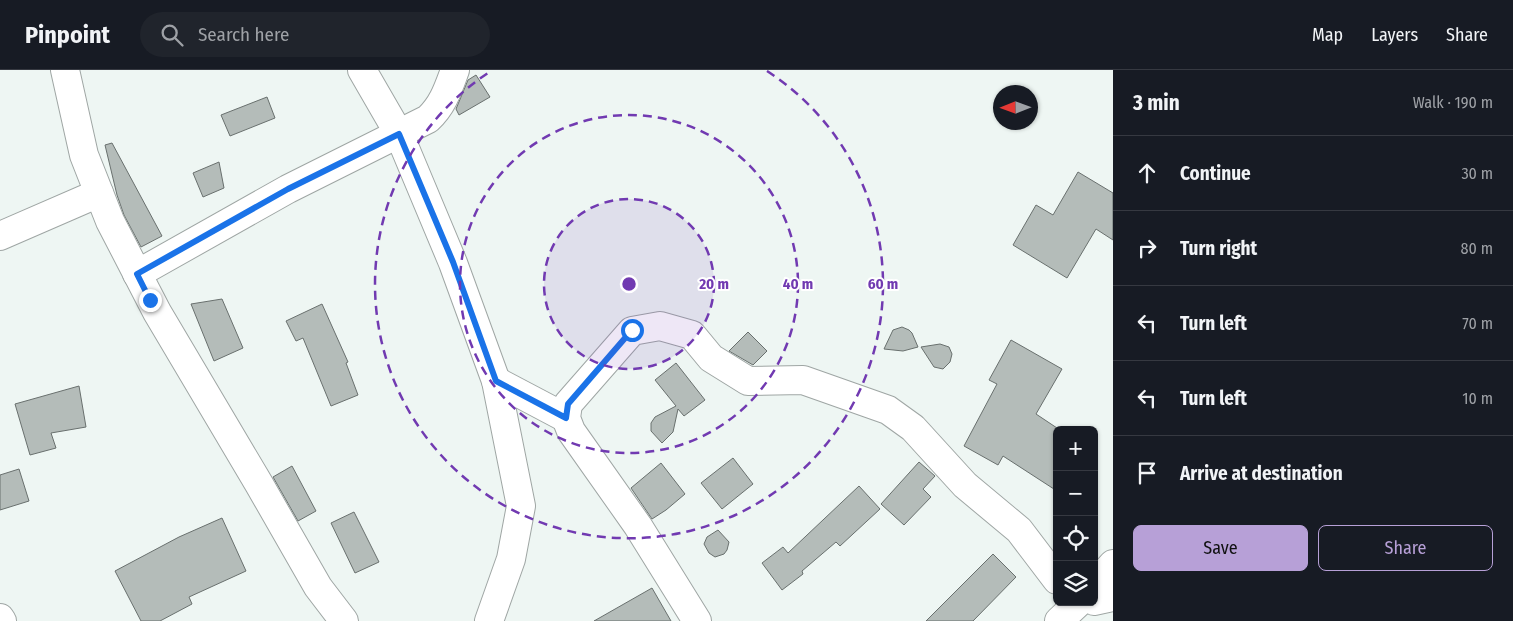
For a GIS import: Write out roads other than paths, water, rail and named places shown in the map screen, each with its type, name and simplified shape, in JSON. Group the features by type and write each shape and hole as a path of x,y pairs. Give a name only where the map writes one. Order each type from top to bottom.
{"main road":[{"path":"64,70 84,155 110,221 157,312 318,587 344,621"},
{"path":"362,70 399,134 453,262 496,381 521,506 511,559 489,621"},
{"path":"137,274 288,189 428,118 437,110 443,100 455,70"},
{"path":"0,236 99,192"},
{"path":"697,621 638,526 571,431 566,418 568,404 632,330 660,326 692,336 711,358 748,381 803,380 888,410 913,428 965,485 1019,530 1053,575"},
{"path":"496,381 566,418"},
{"path":"1098,582 1113,564"},
{"path":"1098,599 1113,596"}]}
